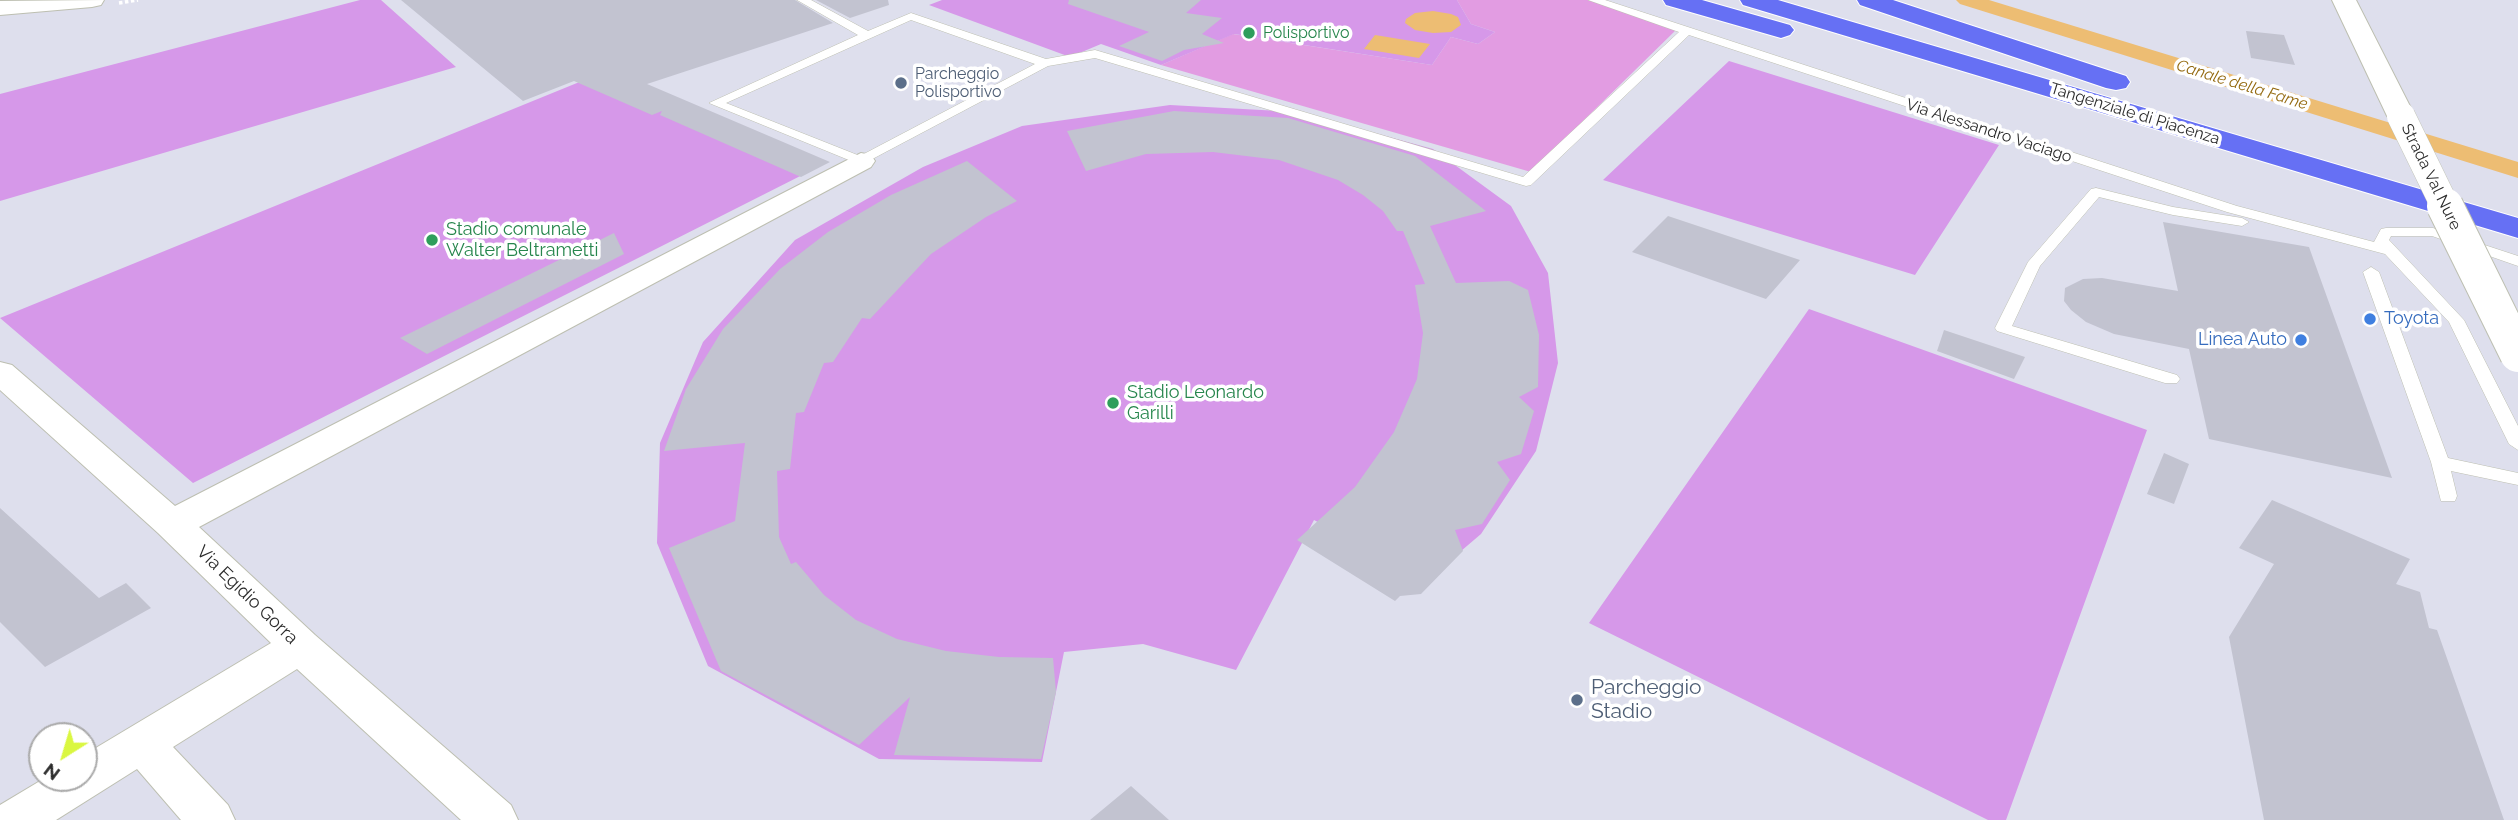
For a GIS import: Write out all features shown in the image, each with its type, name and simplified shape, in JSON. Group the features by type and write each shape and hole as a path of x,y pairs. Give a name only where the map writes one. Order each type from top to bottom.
{"highway":[{"path":"1675,0 2016,93 2328,163"},
{"name":"Tangenziale di Piacenza","path":"1752,0 2328,163 2518,211"},
{"name":"Tangenziale di Piacenza","path":"1801,0 2328,163 2518,228"},
{"path":"1869,0 2328,163"}],"main road":[{"path":"0,8 92,0"},
{"name":"Strada Val Nure","path":"2344,0 2518,354"}],"street":[{"path":"172,524 860,161"},
{"name":"Via Egidio Gorra","path":"6,384 172,524 300,646 494,820"},
{"path":"16,820 300,646"},
{"path":"141,743 211,820"}],"lane":[{"path":"803,0 868,36"},
{"name":"Via Alessandro Vaciago","path":"1594,0 1685,32 2268,219 2388,250"},
{"path":"1045,63 911,16 715,103 860,161 1045,63 1094,54 1525,182 1685,32"},
{"path":"2171,379 2003,328 2033,265 2096,192 2173,211 2258,225 2268,219"},
{"path":"2518,261 2433,232 2385,232 2381,240 2456,320 2518,444"},
{"path":"2371,272 2440,462 2448,496"},
{"path":"2440,462 2518,479"}],"shaded area":[{"path":"360,0 381,0 456,67 0,201 0,94"},
{"name":"Polisportivo","path":"942,0 1457,0 1471,24 1495,32 1478,44 1451,37 1432,65 1234,34 1161,65 1101,44 1070,57 929,5"},
{"path":"1457,0 1590,0 1676,30 1531,172 1161,65 1233,34 1432,65 1451,37 1478,44 1495,32 1471,24"},
{"path":"1433,11 1458,17 1461,25 1451,32 1433,33 1415,30 1405,23 1406,19 1415,13"},
{"path":"1375,35 1430,44 1419,58 1364,49"},
{"path":"1729,61 1999,145 1915,275 1603,180"},
{"name":"Stadio comunale Walter Beltrametti","path":"604,72 828,162 193,483 0,318"},
{"name":"Stadio Leonardo Garilli","path":"1170,105 1298,112 1433,149 1511,206 1548,273 1558,363 1536,451 1481,534 1427,580 1314,520 1236,670 1143,644 1064,652 1042,762 879,759 708,666 657,543 660,443 703,342 795,240 923,167 1022,126"},
{"path":"1809,309 2147,430 2006,820 1988,820 1589,623"}],"building":[{"path":"401,0 795,0 833,23 647,84 830,162 801,177 660,115 662,111 652,115 574,81 523,101"},
{"path":"816,0 888,0 889,5 850,18"},
{"path":"1069,0 1201,0 1186,13 1222,18 1202,34 1224,43 1184,50 1162,61 1119,46 1149,32 1068,4"},
{"path":"2246,31 2284,35 2295,65 2251,58"},
{"path":"1174,111 1288,118 1415,156 1486,211 1430,226 1456,283 1509,281 1528,290 1539,335 1538,387 1519,397 1534,411 1521,454 1497,462 1510,480 1482,524 1455,530 1463,551 1421,594 1400,596 1395,601 1297,540 1355,487 1394,432 1417,379 1423,333 1415,285 1425,284 1403,231 1397,231 1383,211 1338,180 1279,160 1213,152 1146,154 1086,171 1067,131"},
{"path":"967,161 1017,201 986,217 931,254 870,319 862,318 833,362 824,363 804,412 796,413 790,469 777,471 779,537 791,564 796,562 824,595 856,620 897,639 946,651 999,657 1053,658 1056,692 1041,759 894,755 910,697 859,745 721,671 669,548 735,521 745,443 664,451 686,389 723,329 780,269 828,232 891,195"},
{"path":"1668,216 1800,260 1766,299 1632,252"},
{"path":"2163,222 2309,247 2392,478 2209,439 2189,349 2114,334 2086,322 2071,310 2064,301 2065,288 2083,279 2102,278 2178,291"},
{"path":"614,233 624,254 427,354 400,338"},
{"path":"1944,330 2025,357 2014,379 1937,351"},
{"path":"2164,453 2189,464 2174,504 2147,494"},
{"path":"2272,500 2410,559 2396,584 2420,592 2429,628 2437,630 2504,820 2264,820 2229,637 2274,564 2239,548"},
{"path":"0,508 99,598 126,583 151,608 45,667 0,622"},
{"path":"1131,786 1169,820 1090,820"}],"waterway":[{"name":"Canale della Fame","path":"1967,0 2518,170"}],"place":[{"name":"Polisportivo","path":"1249,33"},
{"name":"Parcheggio Polisportivo","path":"901,83"},
{"name":"Stadio comunale Walter Beltrametti","path":"432,240"},
{"name":"Toyota","path":"2370,319"},
{"name":"Linea Auto","path":"2301,340"},
{"name":"Stadio Leonardo Garilli","path":"1113,403"},
{"name":"Parcheggio Stadio","path":"1577,700"}]}
